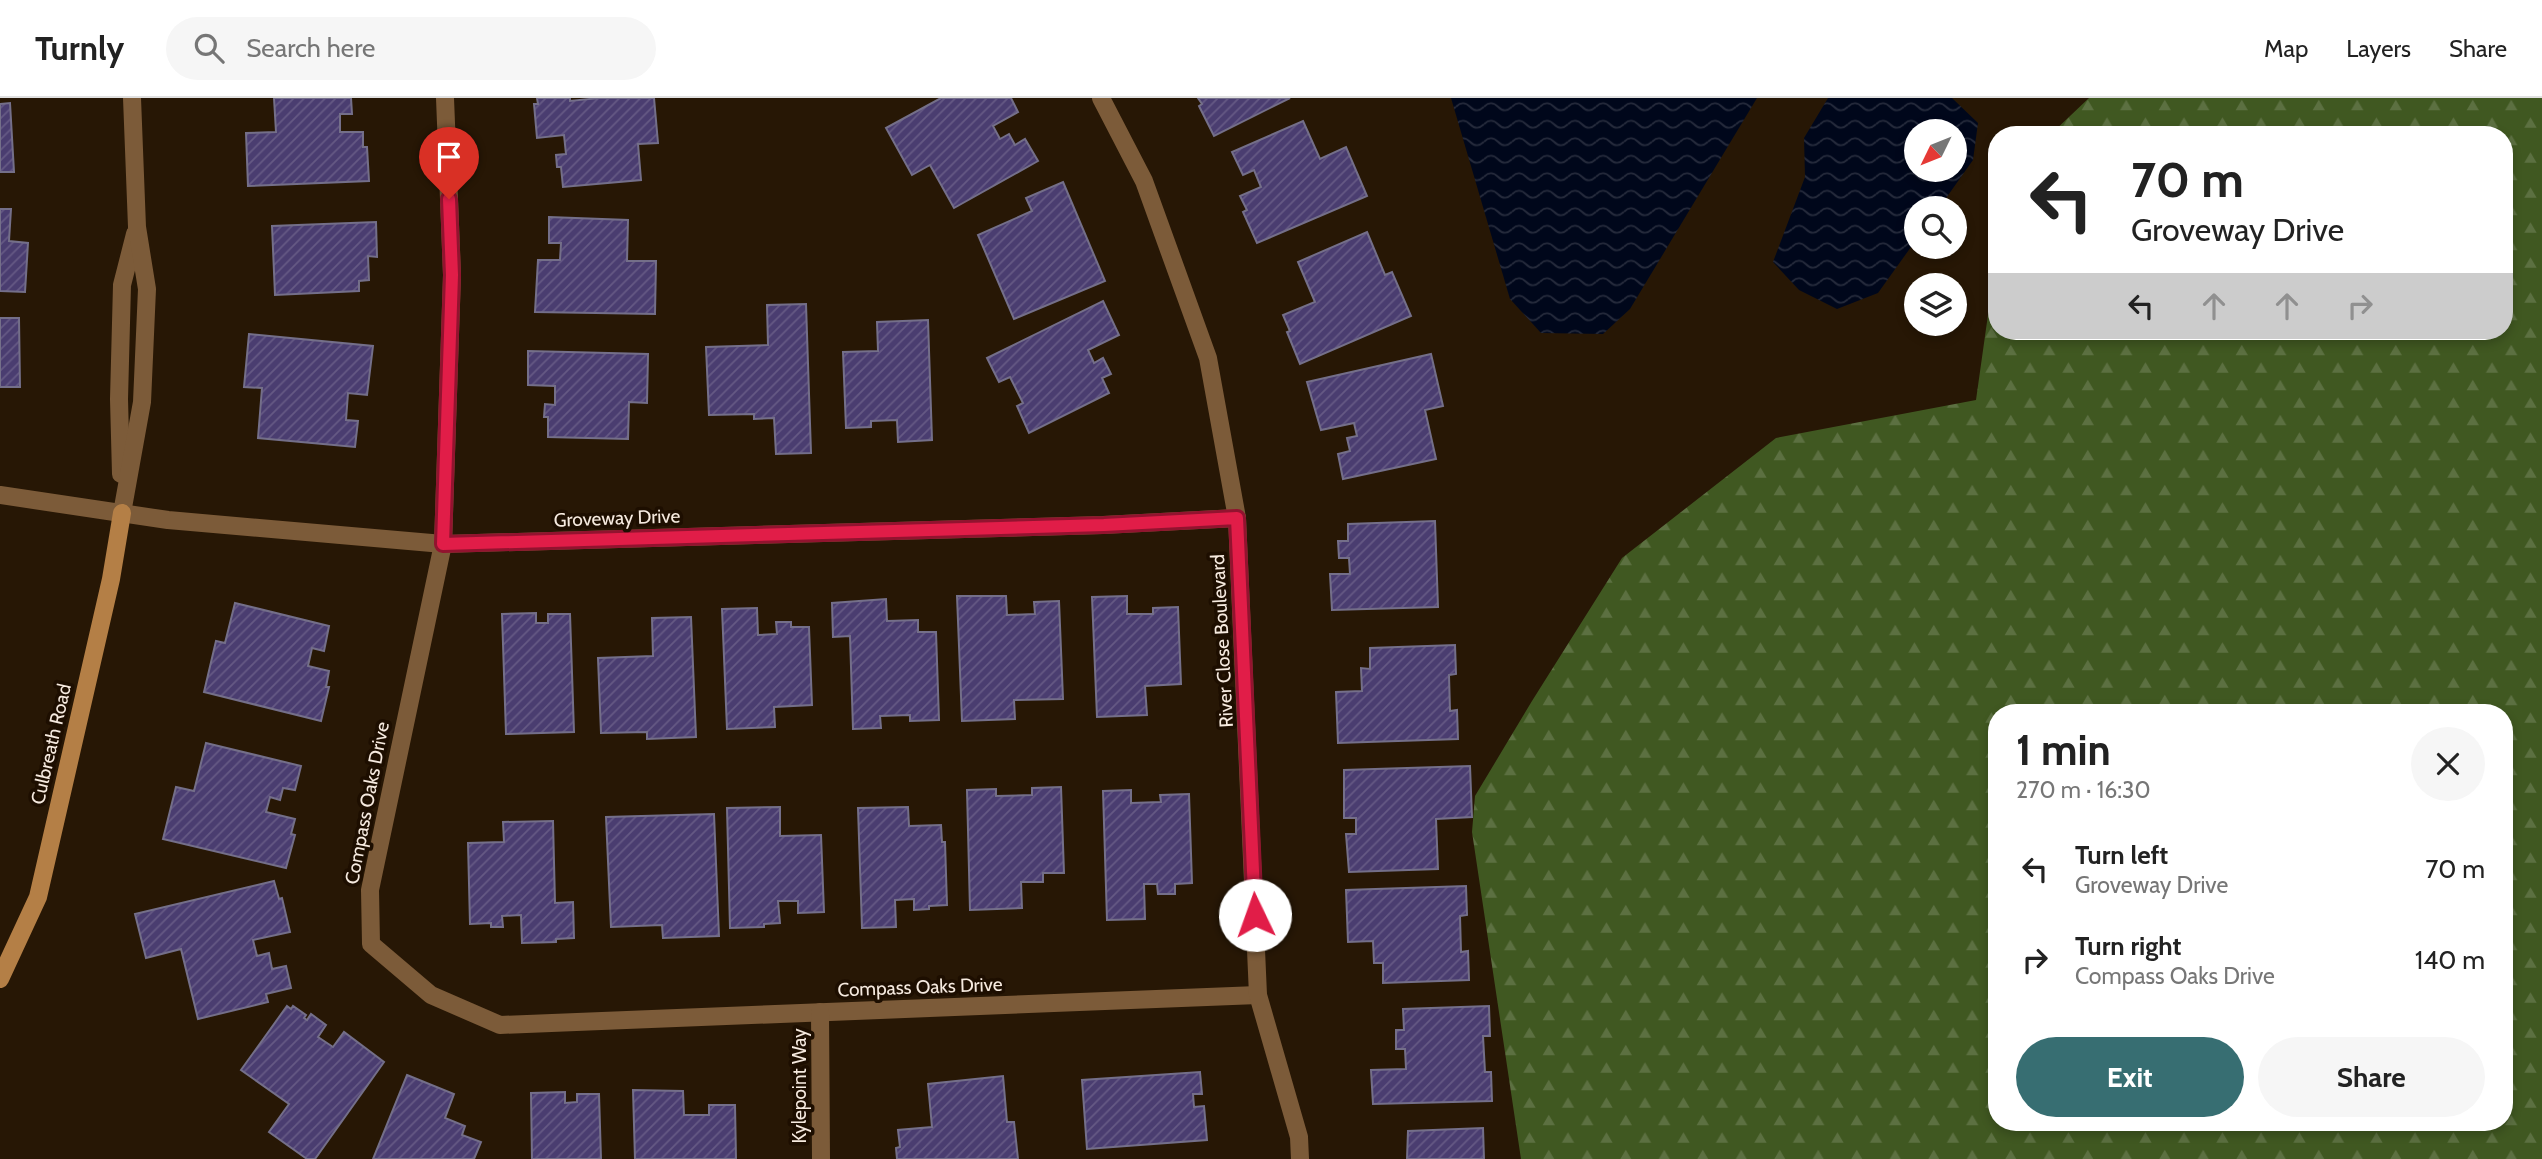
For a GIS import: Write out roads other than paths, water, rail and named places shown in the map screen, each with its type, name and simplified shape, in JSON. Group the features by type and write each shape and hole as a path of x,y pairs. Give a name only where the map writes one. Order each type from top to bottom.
{"street":[{"name":"Culbreath Road","path":"0,979 38,897 111,579 142,402 147,289 137,227 132,98"},
{"name":"Compass Oaks Drive","path":"445,98 452,275 443,544 370,890 371,944 431,995 499,1025 1258,995"},
{"name":"River Close Boulevard","path":"1101,98 1144,181 1208,358 1237,518 1258,995 1299,1137 1300,1159"},
{"name":"Culbreath Road","path":"122,513 119,398 122,285 137,227"},
{"name":"Groveway Drive","path":"0,495 168,520 443,544 1104,525 1237,518"},
{"name":"Kylepoint Way","path":"820,1012 821,1159"}],"water":[{"path":"1451,98 1757,98 1630,309 1603,334 1541,333 1510,299"},
{"path":"1828,98 1952,98 1978,123 1973,160 1967,168 1967,119 1904,119 1904,182 1957,182 1948,196 1904,196 1904,257 1878,293 1837,309 1799,290 1773,262 1805,177 1804,138"}]}
